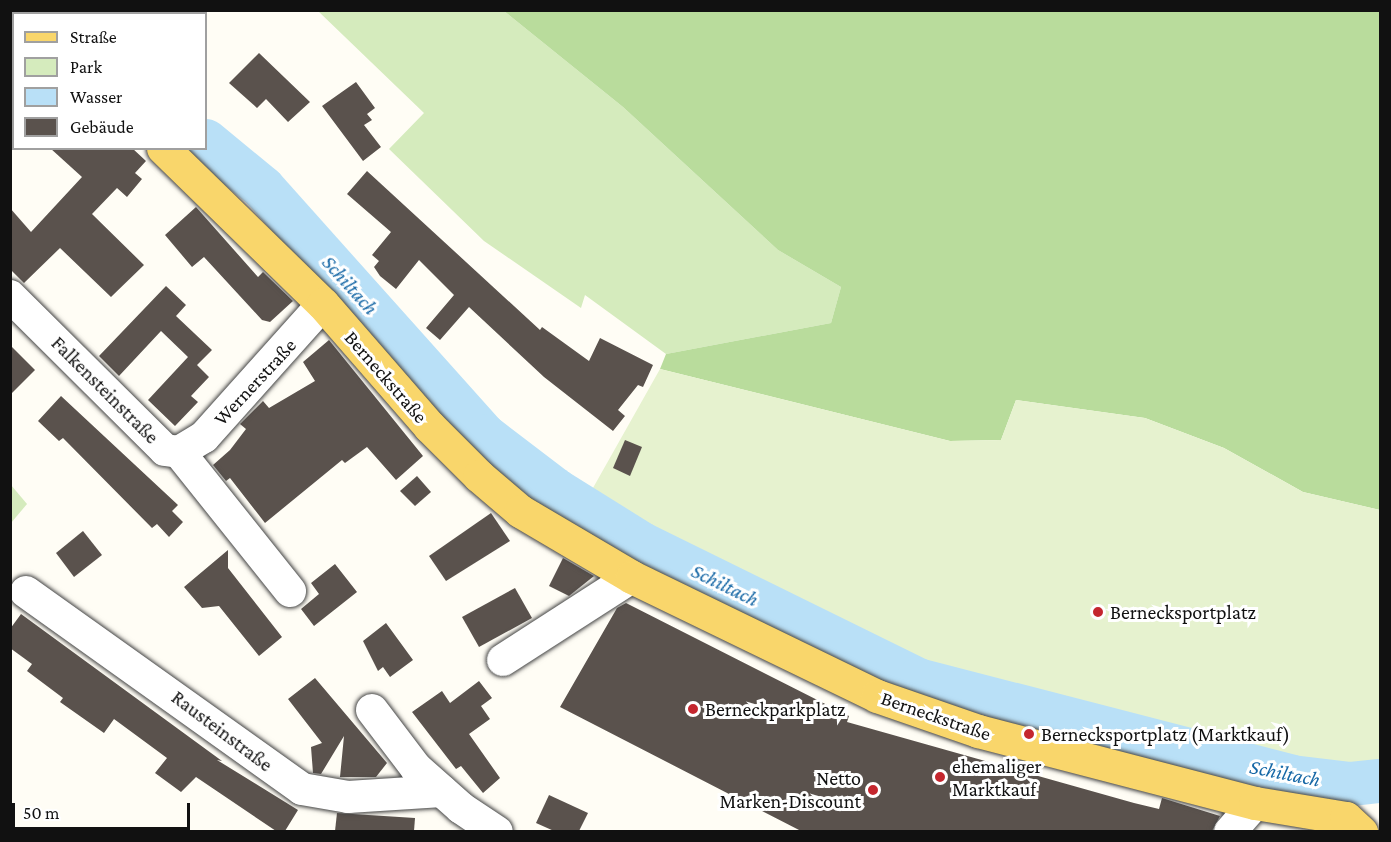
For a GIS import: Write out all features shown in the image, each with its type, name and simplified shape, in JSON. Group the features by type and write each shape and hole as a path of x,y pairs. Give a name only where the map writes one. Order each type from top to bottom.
{"main road":[{"name":"Berneckstraße","path":"165,150 323,304 429,426 479,476 520,511 632,577 877,696 978,731 1255,803 1346,818 1361,831"}],"street":[{"name":"Falkensteinstraße","path":"10,296 165,450 179,453 290,591"},
{"name":"Wernerstraße","path":"179,453 204,437 323,304"},
{"path":"503,660 632,577"},
{"name":"Rausteinstraße","path":"26,592 302,789 348,797 442,791"},
{"path":"372,710 396,744 442,791 497,831"},
{"path":"1230,831 1255,803"}],"green space":[{"path":"318,11 504,11 623,107 778,250 841,287 831,323 666,354 585,295 581,308 484,241 389,149 424,113"},
{"path":"504,11 1380,11 1380,510 1303,492 1224,448 1145,418 1016,400 1001,440 950,441 660,369 666,354 831,323 841,287 778,250 623,107"},
{"name":"Bernecksportplatz","path":"660,369 950,441 1001,440 1016,400 1145,418 1224,448 1303,492 1380,510 1380,770 1314,768 935,673 589,495"},
{"path":"11,485 27,504 11,523"}],"water":[{"path":"1209,744 1314,768 1380,770 1380,799 1314,795 1204,769"}],"building":[{"path":"259,53 310,102 288,122 266,99 257,108 229,83"},
{"path":"356,82 375,108 367,114 372,120 364,125 381,147 363,161 322,106"},
{"path":"52,150 134,150 146,161 135,173 142,179 127,197 117,188 92,214 144,265 111,297 60,248 24,283 10,269 10,208 31,232 82,177"},
{"path":"367,171 540,330 542,327 589,361 600,338 653,365 643,387 638,385 618,410 625,416 613,431 544,377 469,307 440,340 426,328 454,295 419,260 396,289 380,276 374,267 379,261 372,255 391,232 347,194"},
{"path":"196,207 258,277 263,272 293,301 270,322 262,320 204,257 192,267 165,235"},
{"path":"166,286 186,305 176,316 212,350 197,365 209,377 191,396 198,402 175,426 148,400 188,357 161,331 119,376 99,356"},
{"path":"329,340 423,456 396,480 367,447 345,463 342,460 265,523 230,478 226,481 213,465 230,450 246,429 240,424 263,401 269,408 315,381 303,362"},
{"path":"10,345 35,370 10,395"},
{"path":"61,396 178,505 172,511 183,522 169,537 157,524 152,528 63,438 59,441 38,421"},
{"path":"625,440 642,447 630,476 613,468"},
{"path":"417,476 431,492 415,506 400,491"},
{"path":"491,513 510,541 446,581 429,556"},
{"path":"83,531 102,555 74,577 56,553"},
{"path":"228,550 228,568 282,637 259,656 219,606 202,608 184,587"},
{"path":"563,558 594,576 569,596 549,586"},
{"path":"335,564 357,592 314,626 301,609 319,594 311,583"},
{"path":"515,588 532,618 479,647 462,617"},
{"path":"626,603 849,716 847,722 1134,803 1159,809 1162,798 1220,816 1212,831 801,831 560,707 617,608"},
{"path":"21,614 222,761 217,760 298,810 285,831 276,831 196,777 181,792 155,773 167,758 114,719 104,733 60,702 63,698 27,671 32,664 10,648 10,629"},
{"path":"386,623 413,660 390,677 383,667 378,671 363,641"},
{"path":"315,678 387,763 376,777 340,777 344,736 321,774 313,773 311,747 322,743 288,699"},
{"path":"479,681 492,698 481,706 490,719 469,734 500,778 483,793 461,766 456,769 412,712 442,691 450,703"},
{"path":"549,795 588,813 579,831 554,831 536,823"},
{"path":"337,813 415,818 414,831 335,831"}],"waterway":[{"name":"Schiltach","path":"207,142 263,188 485,436 557,491 642,544 918,680 1292,777 1351,784 1380,781"}],"place":[{"name":"Bernecksportplatz","path":"1098,612"},
{"name":"Berneckparkplatz","path":"693,709"},
{"name":"Bernecksportplatz (Marktkauf)","path":"1029,734"},
{"name":"ehemaliger Marktkauf","path":"940,777"},
{"name":"Netto Marken-Discount","path":"873,790"}]}
